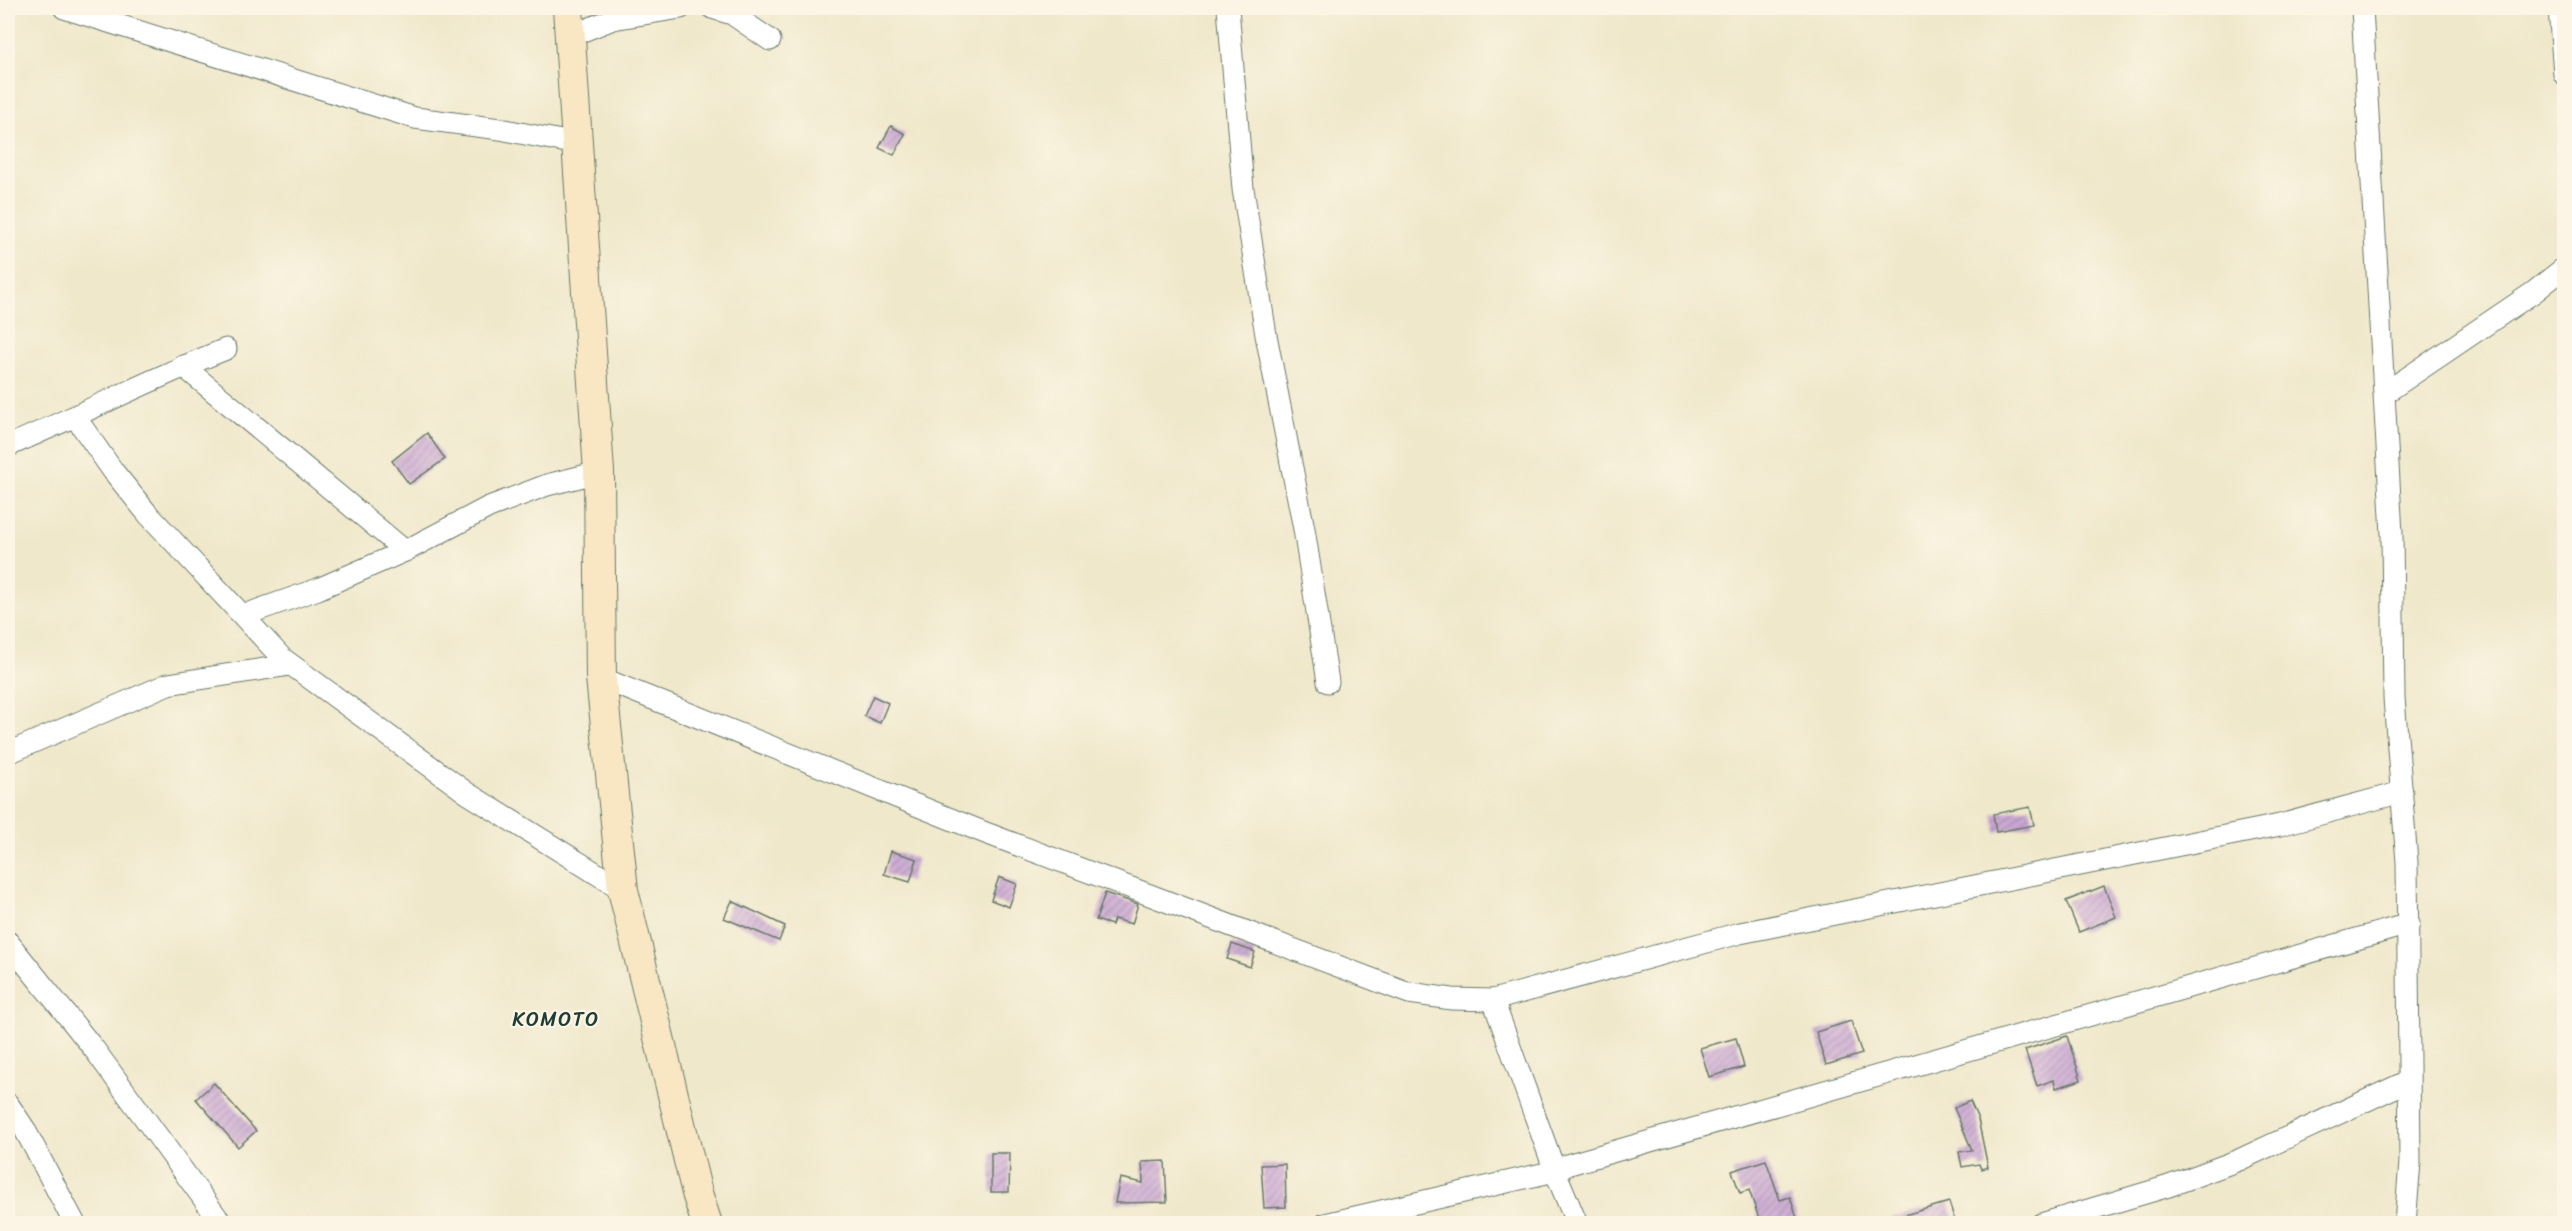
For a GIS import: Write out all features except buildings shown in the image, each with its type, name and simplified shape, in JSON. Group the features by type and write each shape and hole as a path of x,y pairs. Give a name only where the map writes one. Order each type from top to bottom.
{"street":[{"path":"64,8 415,118 500,129 578,144"},
{"path":"681,8 613,19 569,22 599,472 601,678 623,890 706,1224"},
{"path":"712,8 732,14 770,40"},
{"path":"1228,8 1243,189 1266,335 1304,529 1328,682"},
{"path":"2362,8 2392,534 2394,698 2408,862 2410,1162 2405,1224"},
{"path":"2559,8 2565,74"},
{"path":"2385,393 2534,292 2565,268"},
{"path":"8,446 226,348"},
{"path":"183,366 405,551"},
{"path":"76,417 113,471 147,513 290,665 342,700 467,793 623,890"},
{"path":"244,615 318,589 405,551 489,507 547,485 599,472"},
{"path":"8,753 168,684 290,665"},
{"path":"601,678 983,832 1408,993 1452,999 1493,1000 1740,933 2280,825 2402,792"},
{"path":"1325,1224 1555,1171 1968,1048 2409,924"},
{"path":"8,942 94,1049 222,1224"},
{"path":"1493,1000 1555,1171 1577,1224"},
{"path":"2041,1224 2169,1186 2238,1160 2408,1081"},
{"path":"8,1104 24,1128 75,1224"}],"district":[{"name":"KOMOTO","path":"556,1019"}]}
